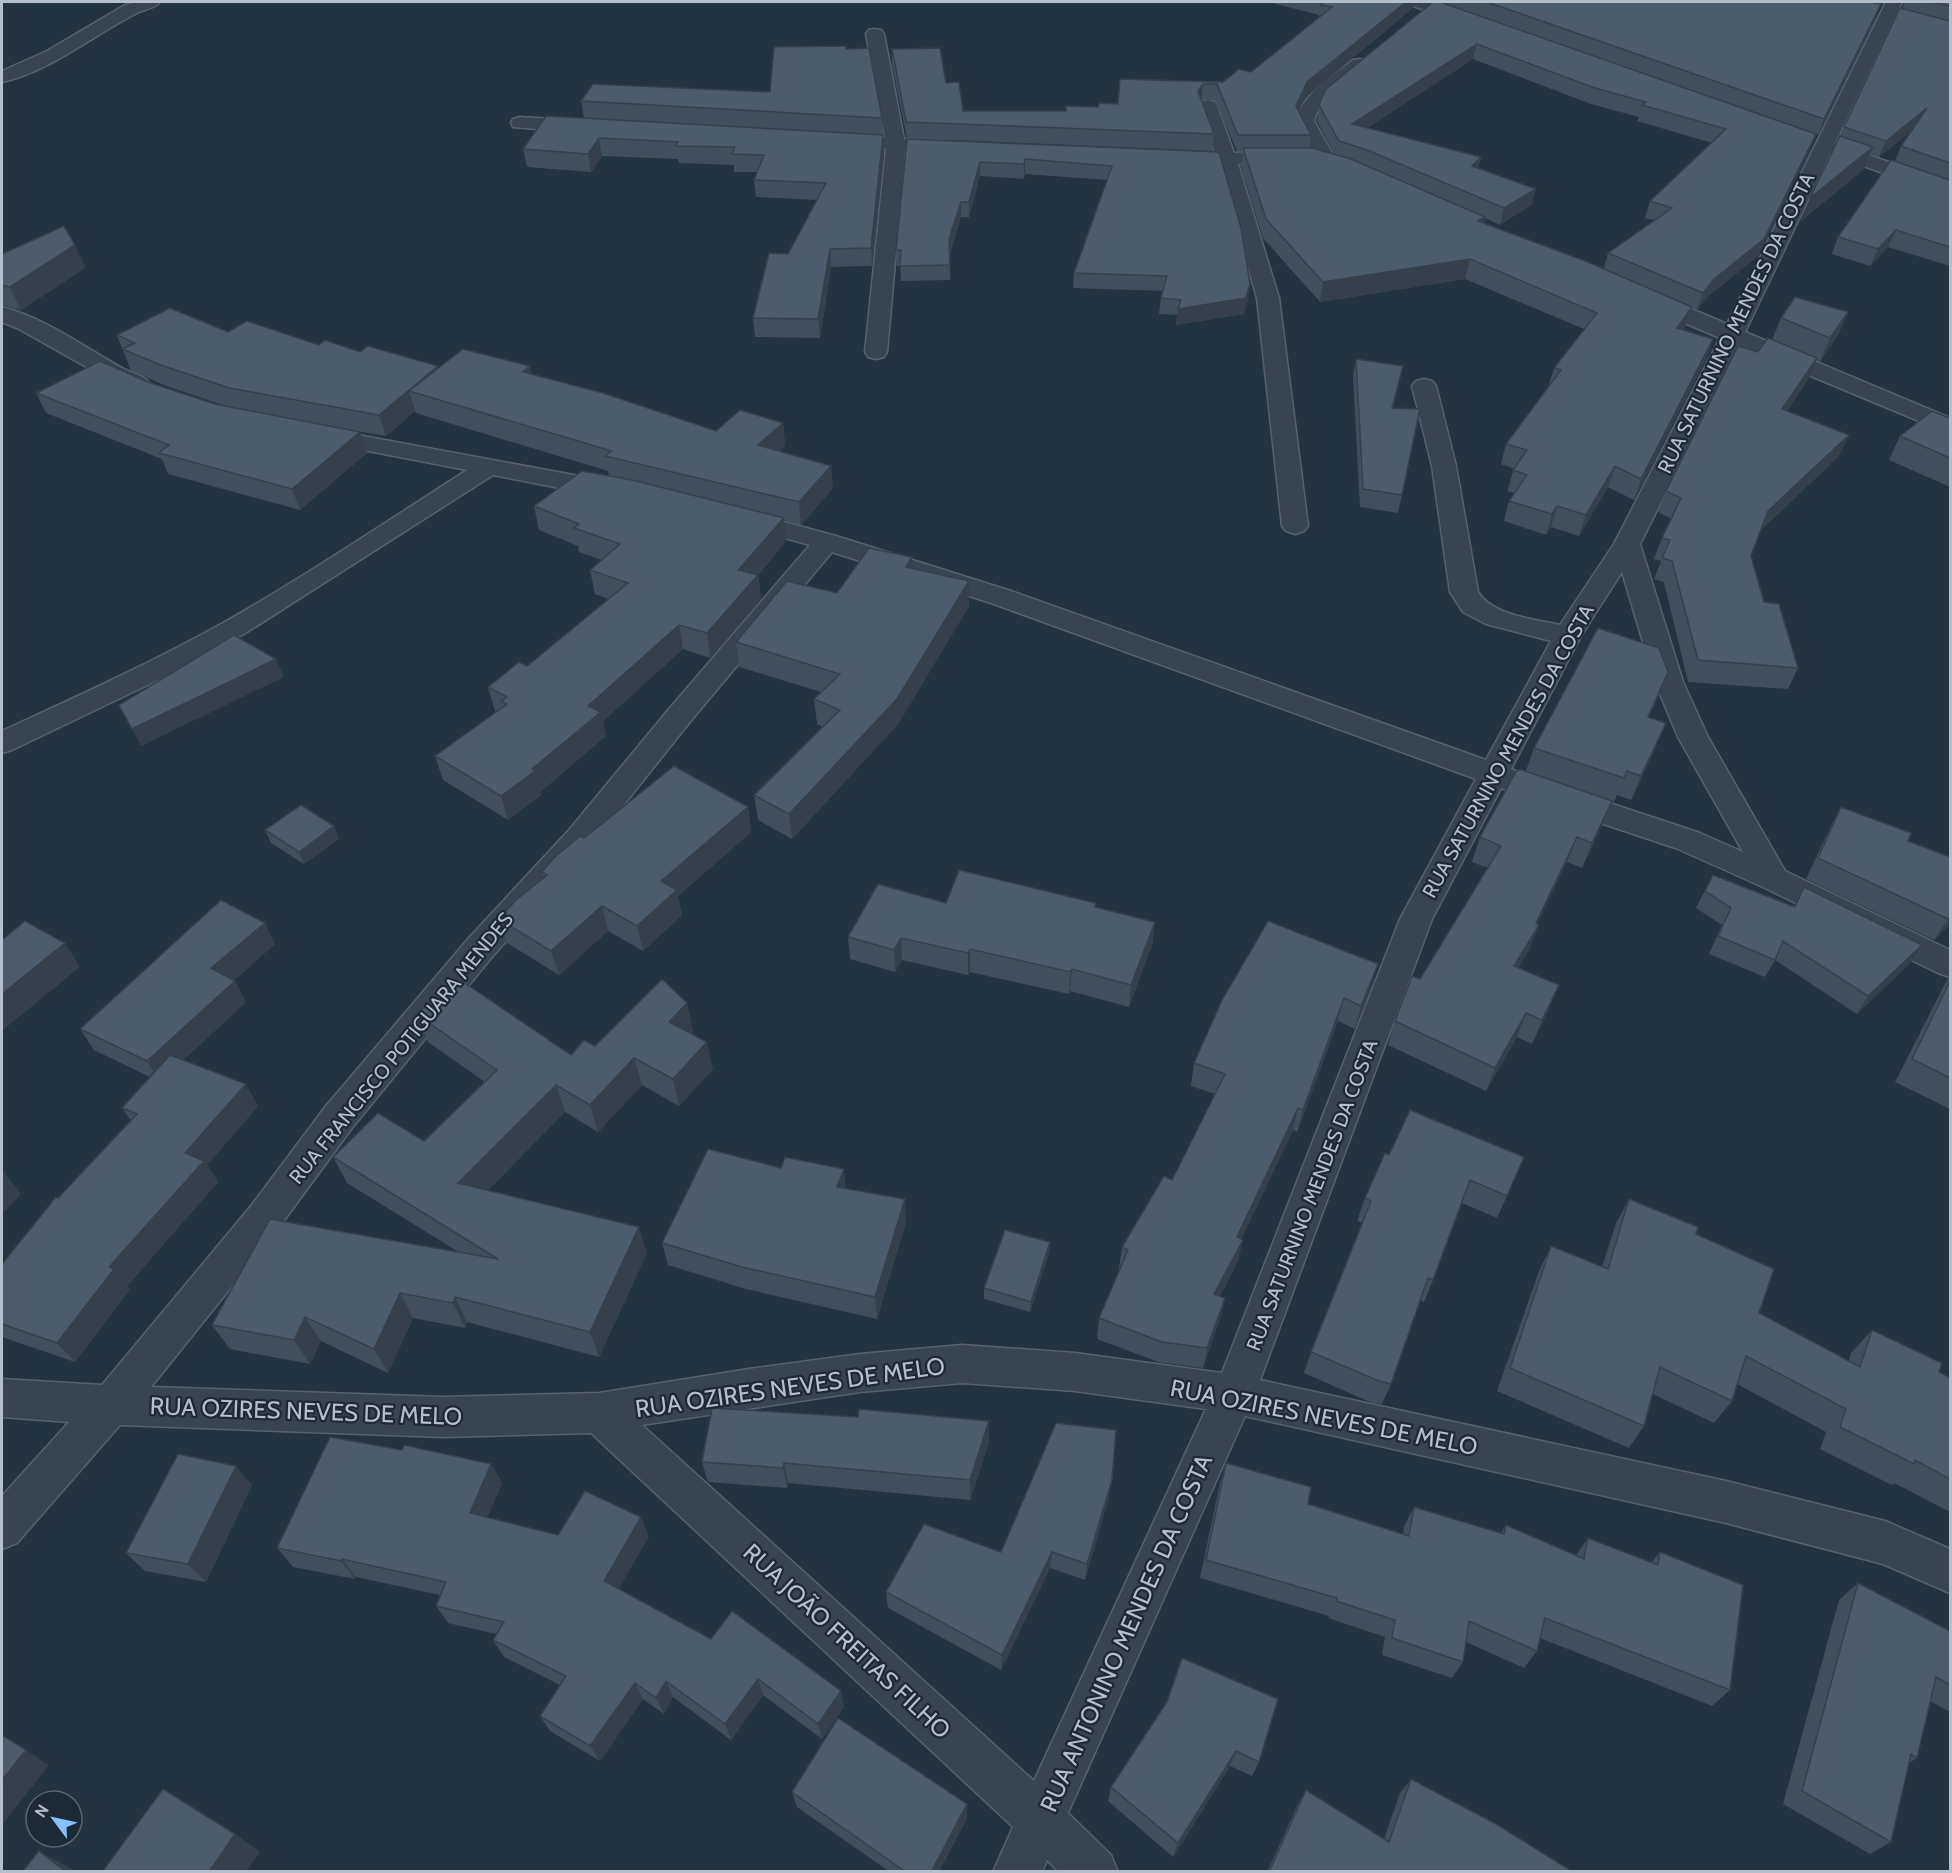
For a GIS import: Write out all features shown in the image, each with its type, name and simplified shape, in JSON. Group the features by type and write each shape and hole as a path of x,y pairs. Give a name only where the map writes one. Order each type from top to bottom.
{"street":[{"path":"2,77 53,56 123,14 152,2"},
{"path":"1413,20 1428,3 1486,25"},
{"name":"RUA SATURNINO MENDES DA COSTA","path":"1234,1394 1416,920 1567,636 1627,544 1732,336 1817,143 1889,11"},
{"path":"875,34 896,145 876,352"},
{"path":"1327,162 1305,121 1306,115 1315,100 1368,57"},
{"path":"1208,106 1227,159 1268,298 1294,526"},
{"path":"520,123 602,128"},
{"path":"814,140 967,148"},
{"path":"1817,143 1950,191"},
{"path":"1156,156 1227,159 1290,157 1327,162 1346,168"},
{"path":"1635,294 1950,427"},
{"path":"2,314 27,324 121,377 157,393"},
{"path":"1424,386 1444,466 1464,592 1473,606 1496,618 1567,636"},
{"path":"301,432 637,494"},
{"path":"2,743 97,698 232,629 316,579 487,468"},
{"path":"718,513 827,542 1001,597 1494,775 1689,842 1774,879 1950,964"},
{"name":"RUA FRANCISCO POTIGUARA MENDES","path":"2,1528 111,1405 264,1218 347,1108 480,948 580,838 827,542"},
{"path":"1627,544 1669,682 1693,737 1774,879"},
{"name":"RUA OZIRES NEVES DE MELO","path":"2,1398 111,1405 443,1417 599,1413 750,1388 861,1373 962,1364 1075,1372 1234,1394 1726,1502 1885,1543 1950,1571"},
{"name":"RUA ANTONINO MENDES DA COSTA","path":"1017,1872 1234,1394"},
{"name":"RUA JOÃO FREITAS FILHO","path":"599,1413 1041,1820 1094,1872"}],"building":[{"path":"1325,2 1406,2 1307,82 1296,106 1311,135 1238,135 1217,84 1203,84 1198,91 1214,134 906,122 892,49 940,48 946,83 959,82 963,111 1066,111 1066,106 1098,107 1099,103 1118,104 1120,79 1223,82 1239,69 1251,72 1332,7 1321,5"},
{"path":"1433,2 1440,2 1816,134 1764,239 1713,280 1703,293 1608,253 1672,208 1650,201 1726,129 1642,105 1646,102 1595,88 1477,44 1352,124 1481,157 1472,166 1536,189 1504,208 1367,150 1339,141 1319,105 1326,89"},
{"path":"1487,2 1869,2 1881,4 1824,119"},
{"path":"1932,2 1950,2 1950,6"},
{"path":"1900,8 1950,21 1950,163 1901,146 1927,108 1886,141 1844,127"},
{"path":"846,46 846,49 869,48 882,118 581,101 593,84 770,92 774,47"},
{"path":"546,116 883,135 871,248 830,249 818,319 753,318 769,253 788,254 826,183 754,180 764,155 732,154 735,147 676,146 678,142 599,138 588,154 523,149"},
{"path":"1840,136 1873,147 1810,198"},
{"path":"907,139 1219,152 1241,228 1250,284 1246,298 1178,309 1181,300 1161,298 1167,276 1074,273 1112,166 1025,159 1024,164 980,162 969,202 961,202 949,239 950,265 900,266 901,250 896,250"},
{"path":"1243,148 1312,148 1351,159 1485,217 1478,221 1588,262 1692,307 1677,328 1713,339 1641,479 1615,466 1586,515 1557,506 1552,514 1509,501 1527,475 1513,470 1527,450 1506,444 1561,370 1554,368 1597,313 1470,259 1323,282 1266,219"},
{"path":"1891,160 1950,180 1950,247 1896,230 1878,249 1838,237"},
{"path":"64,226 75,245 10,287 2,285 2,254"},
{"path":"1795,297 1848,312 1830,338 1781,318"},
{"path":"170,308 228,332 247,321 319,345 325,340 360,352 368,346 438,366 379,415 229,388 122,349 135,343 117,335"},
{"path":"1768,338 1817,358 1782,409 1849,435 1768,511 1751,556 1764,602 1779,604 1798,668 1698,660 1672,561 1662,558 1670,540 1662,538 1681,498 1666,491 1738,346 1758,352"},
{"path":"463,349 530,366 523,372 603,393 716,431 740,410 783,423 758,445 831,466 799,502 605,456 612,451 409,391"},
{"path":"1356,359 1403,366 1392,408 1420,409 1402,495 1363,489"},
{"path":"100,361 148,382 215,404 360,432 292,489 159,453 169,445 36,393"},
{"path":"1932,411 1950,418 1950,458 1900,436"},
{"path":"582,471 632,480 784,518 738,570 758,575 707,633 679,625 588,706 601,712 532,769 535,771 501,796 435,756 507,704 501,701 507,697 488,687 519,662 527,666 628,583 590,570 620,544 574,528 579,524 534,506"},
{"path":"869,548 912,557 906,567 969,581 897,699 789,814 754,795 840,710 814,699 840,674 736,642 787,581 837,593"},
{"path":"1598,628 1659,648 1668,672 1648,717 1666,723 1641,776 1627,771 1624,778 1534,748"},
{"path":"234,635 276,659 132,729 119,705"},
{"path":"674,766 748,807 661,881 677,890 637,926 602,906 551,951 499,919 516,900 547,875 542,872 555,857 580,836 584,838"},
{"path":"1517,770 1612,801 1592,843 1577,837 1536,923 1539,925 1514,966 1559,985 1542,1020 1526,1013 1495,1068 1395,1021 1412,976 1420,979 1501,846 1480,837"},
{"path":"301,805 334,826 299,852 265,830"},
{"path":"1841,807 1911,833 1908,841 1950,857 1950,917 1948,919 1818,858"},
{"path":"959,870 1096,903 1095,907 1155,922 1131,985 1072,969 1070,972 970,949 968,953 901,938 894,950 848,937 878,884 946,903"},
{"path":"1713,875 1795,907 1804,887 1922,945 1868,996 1783,941 1775,960 1718,936 1731,908 1705,891"},
{"path":"221,900 265,923 211,968 235,981 147,1061 80,1029"},
{"path":"25,921 65,943 2,994 2,940"},
{"path":"1268,921 1378,964 1361,1006 1344,998 1303,1110 1298,1108 1237,1237 1243,1240 1214,1294 1225,1298 1207,1348 1162,1342 1099,1318 1128,1250 1122,1247 1164,1176 1172,1180 1225,1074 1194,1063 1222,1000"},
{"path":"459,979 571,1055 584,1040 595,1046 662,979 687,1003 669,1022 707,1042 673,1079 634,1058 590,1105 556,1085 458,1183 639,1227 590,1332 455,1297 453,1303 400,1293 374,1349 305,1317 294,1340 212,1325 270,1219 498,1259 333,1157 378,1113 424,1141 497,1070 416,1014"},
{"path":"1950,981 1950,1078 1912,1059"},
{"path":"170,1055 246,1084 185,1153 204,1161 109,1267 114,1269 57,1343 2,1324 2,1264 56,1197 58,1198 137,1114 122,1108"},
{"path":"1410,1110 1524,1157 1507,1196 1470,1180 1433,1280 1428,1278 1391,1384 1311,1352 1371,1201 1365,1198 1385,1153 1389,1155"},
{"path":"708,1149 781,1168 785,1157 844,1169 837,1187 905,1199 875,1297 742,1267 662,1243"},
{"path":"1629,1199 1698,1227 1696,1234 1774,1269 1759,1313 1860,1367 1872,1330 1942,1363 1939,1372 1950,1378 1950,1479 1915,1460 1914,1464 1840,1427 1846,1409 1746,1356 1732,1401 1660,1367 1644,1426 1510,1368 1551,1246 1608,1269"},
{"path":"1005,1230 1050,1242 1031,1302 984,1288"},
{"path":"712,1408 858,1417 859,1409 989,1421 970,1480 784,1463 783,1468 702,1462"},
{"path":"1056,1423 1116,1430 1112,1480 1087,1564 1052,1552 1002,1655 886,1592 924,1524 1001,1552"},
{"path":"330,1437 402,1450 404,1445 491,1464 470,1513 558,1535 585,1491 641,1517 604,1581 711,1639 732,1611 841,1691 818,1724 758,1679 725,1724 666,1681 656,1698 635,1683 590,1746 540,1716 566,1676 493,1640 504,1622 436,1606 446,1582 342,1559 341,1561 277,1548"},
{"path":"178,1454 236,1466 188,1564 126,1553"},
{"path":"1226,1463 1311,1487 1308,1504 1409,1536 1414,1507 1504,1534 1506,1525 1584,1559 1588,1538 1658,1565 1660,1552 1743,1585 1730,1690 1545,1618 1537,1651 1469,1621 1463,1662 1392,1638 1395,1620 1336,1601 1337,1598 1206,1560"},
{"path":"1858,1583 1950,1631 1950,1685 1936,1677 1917,1758 1911,1754 1891,1842 1802,1791"},
{"path":"1182,1658 1278,1699 1259,1762 1236,1751 1178,1843 1111,1787 1167,1702"},
{"path":"838,1718 967,1804 931,1872 906,1872 792,1792"},
{"path":"2,1735 26,1750 2,1780"},
{"path":"1411,1779 1496,1824 1573,1872 1269,1872 1306,1790 1389,1842"},
{"path":"163,1789 235,1834 209,1872 102,1872"},
{"path":"39,1851 66,1872 22,1872"}]}
